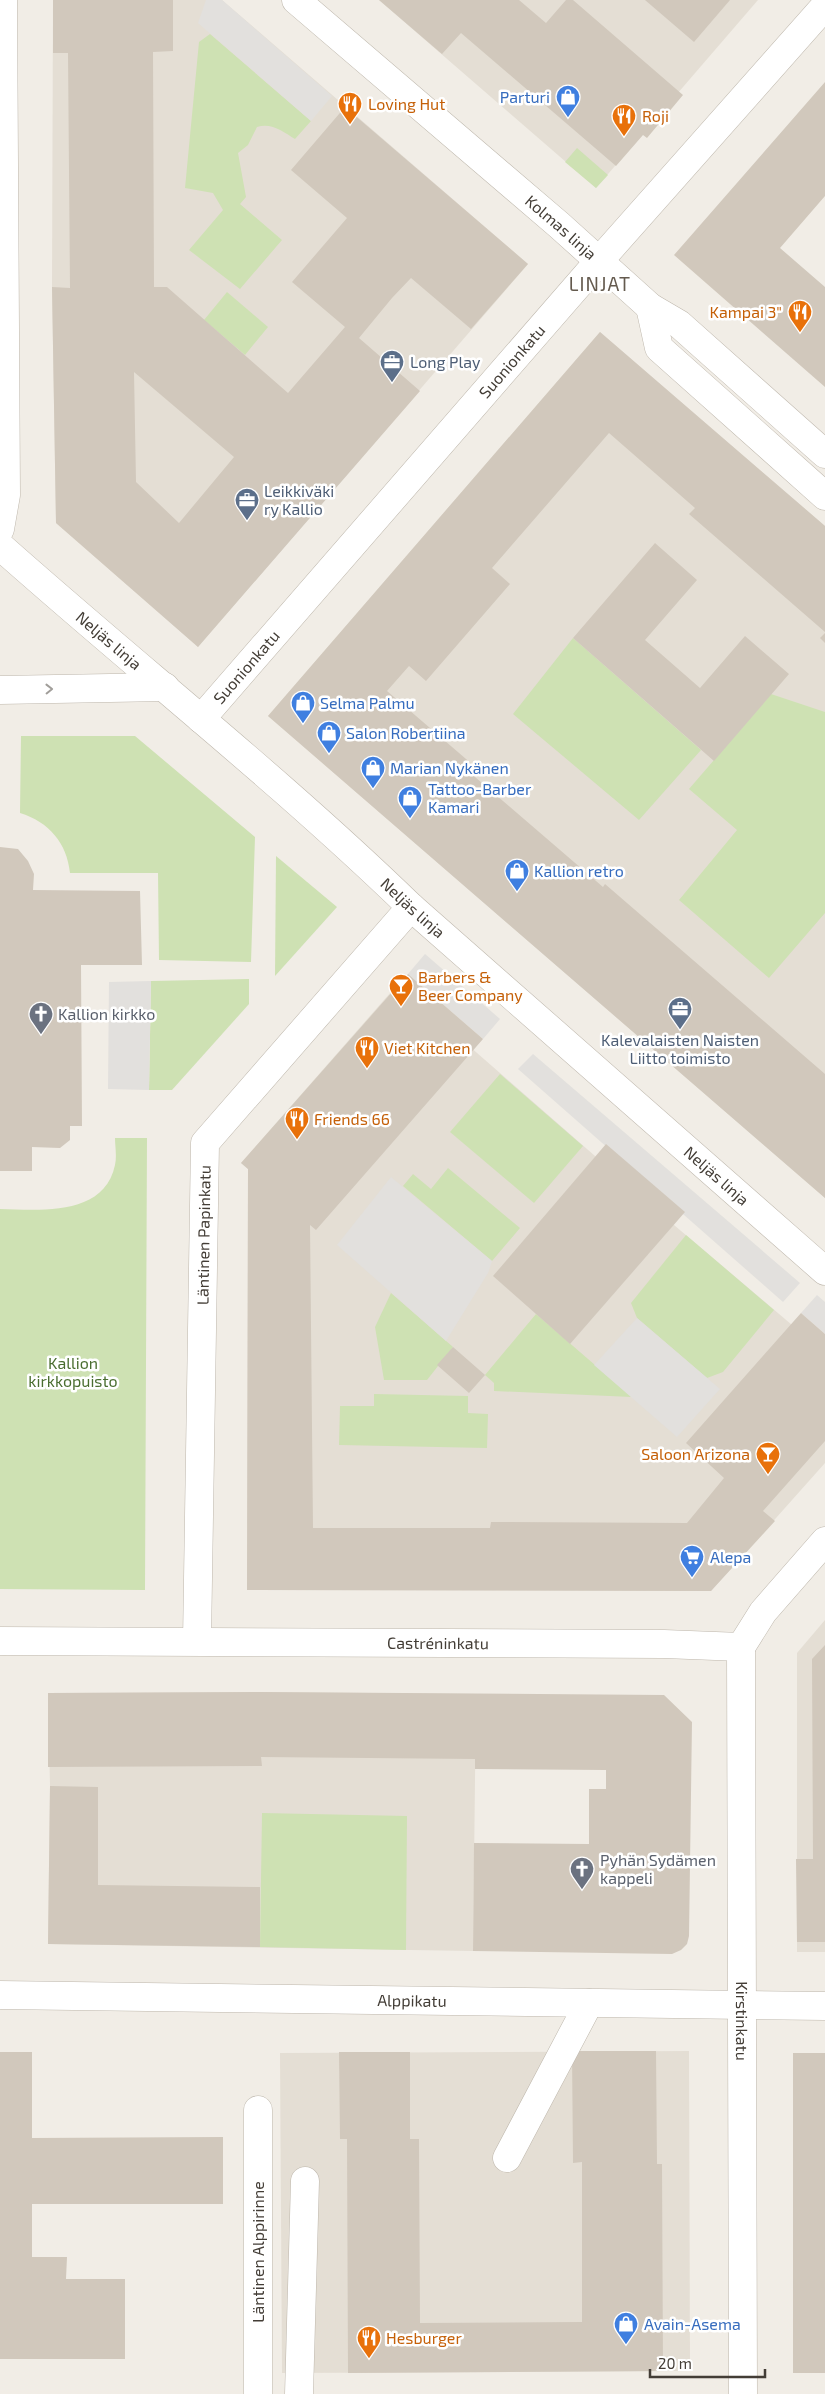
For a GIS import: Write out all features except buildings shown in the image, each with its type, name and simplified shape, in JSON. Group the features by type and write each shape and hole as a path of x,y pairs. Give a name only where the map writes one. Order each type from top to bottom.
{"street":[{"path":"0,529 6,495 3,0"},
{"name":"Kolmas linja","path":"296,0 650,307 679,324 825,454"},
{"name":"Suonionkatu","path":"201,719 599,261 825,6"},
{"path":"650,307 659,348 825,496"},
{"name":"Neljäs linja","path":"0,546 165,687 368,865 411,907 825,1271"},
{"path":"0,690 165,687"},
{"name":"Läntinen Papinkatu","path":"197,1641 204,1142 411,907"},
{"path":"741,1647 763,1612 825,1541"},
{"name":"Castréninkatu","path":"0,1640 657,1644 741,1647"},
{"name":"Kirstinkatu","path":"741,1647 743,2394"},
{"name":"Alppikatu","path":"0,1995 825,2006"},
{"path":"507,2158 589,2003"},
{"name":"Läntinen Alppirinne","path":"258,2110 258,2394"},
{"path":"299,2394 305,2181"}],"shaded area":[{"path":"53,0 222,0 528,264 198,647 56,523 52,287"},
{"path":"206,0 222,0 332,96 311,121 198,23"},
{"path":"379,0 758,0 596,188"},
{"path":"600,332 825,526 825,1198 268,716"},
{"path":"425,954 500,1019 483,1039 408,974"},
{"path":"151,981 149,1090 108,1089 109,982"},
{"path":"398,984 674,1225 825,1353 825,1463 711,1591 247,1590 248,1169 241,1163"},
{"path":"533,1054 800,1283 783,1302 518,1069"},
{"path":"391,1177 492,1261 488,1273 446,1341 337,1245"},
{"path":"817,1295 825,1302 825,1334 801,1313"},
{"path":"637,1318 720,1389 677,1437 594,1365"},
{"path":"825,1620 825,1952 797,1952 797,1653"},
{"path":"48,1693 476,1694 473,1951 48,1944 50,1786"},
{"path":"689,2051 690,2371 282,2373 280,2053"}],"green space":[{"path":"210,34 311,121 295,139 272,127 257,127 248,145 238,153 246,197 240,204 282,240 240,289 189,250 223,210 213,193 185,188 199,42"},
{"path":"577,148 608,175 596,188 565,162"},
{"path":"227,292 268,327 245,355 204,320"},
{"path":"573,638 701,750 639,820 513,714"},
{"path":"771,694 825,712 825,913 769,978 679,900 737,830 689,789"},
{"path":"21,736 135,736 255,837 251,962 159,960 158,873 70,873 65,852 55,835 40,822 20,813"},
{"path":"276,856 337,907 275,976"},
{"path":"249,979 249,1004 172,1090 149,1090 151,981"},
{"path":"500,1074 583,1146 534,1203 450,1132"},
{"name":"Kallion kirkkopuisto","path":"115,1138 147,1138 145,1590 0,1589 0,1209 33,1210 68,1207 84,1202 98,1194 108,1182 115,1165"},
{"path":"448,1168 520,1228 492,1261 403,1186 413,1174 431,1189"},
{"path":"686,1235 774,1310 723,1372 707,1378 637,1318 631,1303"},
{"path":"391,1293 453,1347 427,1380 384,1380 375,1327"},
{"path":"536,1314 632,1397 494,1391 494,1383 485,1375"},
{"path":"374,1394 468,1396 468,1413 488,1414 487,1448 339,1445 340,1406 374,1406"},
{"path":"262,1813 407,1816 406,1950 260,1947"}],"place":[{"name":"Parturi","path":"568,118"},
{"name":"Loving Hut","path":"350,125"},
{"name":"Roji","path":"624,137"},
{"name":"Kampai 3\"","path":"800,333"},
{"name":"Long Play","path":"392,383"},
{"name":"Leikkiväki ry Kallio","path":"247,521"},
{"name":"Selma Palmu","path":"303,724"},
{"name":"Salon Robertiina","path":"329,754"},
{"name":"Marian Nykänen","path":"373,789"},
{"name":"Tattoo-Barber Kamari","path":"410,819"},
{"name":"Kallion retro","path":"517,892"},
{"name":"Barbers & Beer Company","path":"401,1007"},
{"name":"Kalevalaisten Naisten Liitto toimisto","path":"680,1030"},
{"name":"Kallion kirkko","path":"41,1035"},
{"name":"Viet Kitchen","path":"367,1069"},
{"name":"Friends 66","path":"297,1140"},
{"name":"Saloon Arizona","path":"768,1475"},
{"name":"Alepa","path":"692,1578"},
{"name":"Pyhän Sydämen kappeli","path":"582,1890"},
{"name":"Avain-Asema","path":"626,2345"},
{"name":"Hesburger","path":"369,2359"}],"district":[{"name":"LINJAT","path":"600,284"}]}
